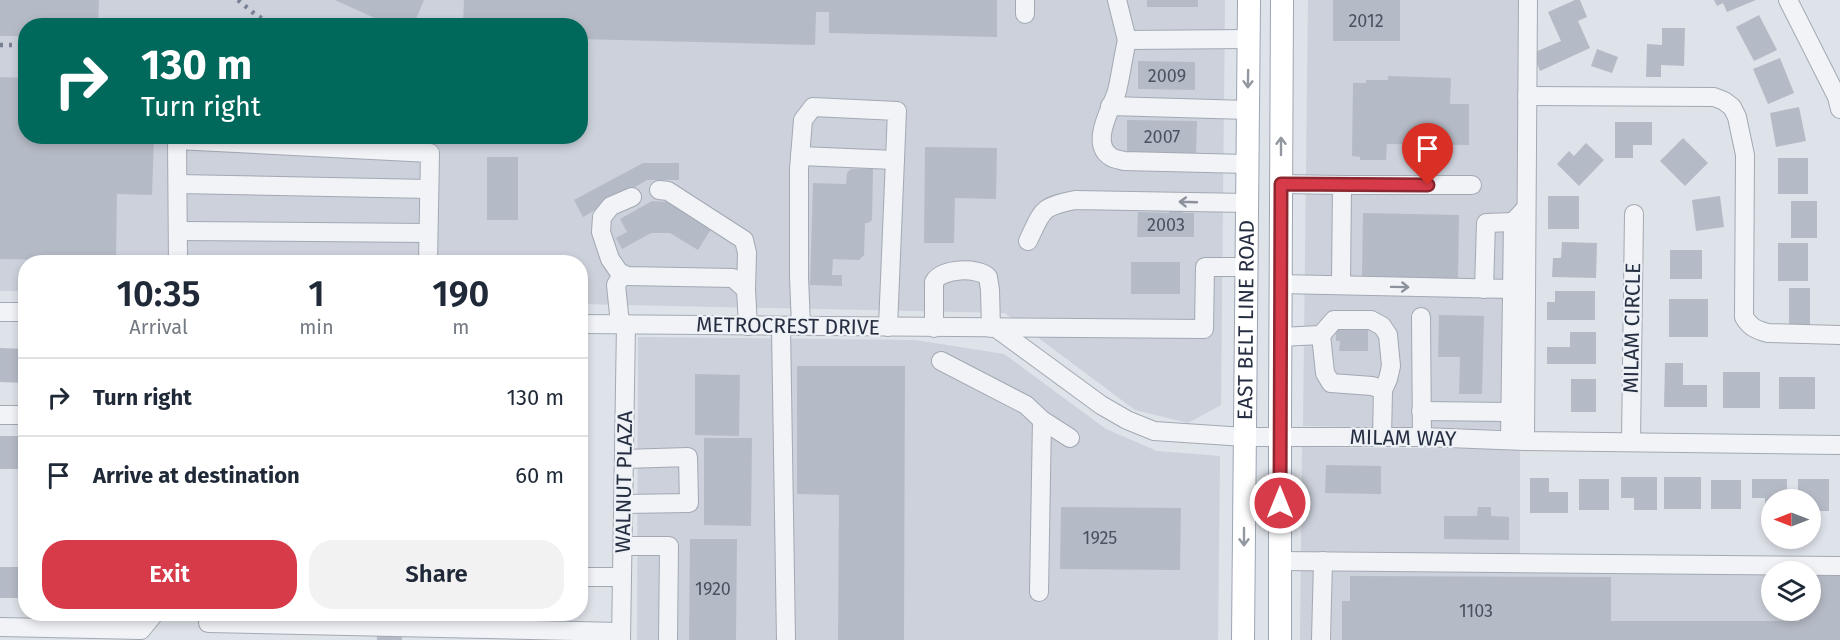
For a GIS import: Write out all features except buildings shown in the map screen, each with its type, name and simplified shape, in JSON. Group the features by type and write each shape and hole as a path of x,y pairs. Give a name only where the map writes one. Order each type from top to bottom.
{"main road":[{"name":"EAST BELT LINE ROAD","path":"1243,640 1249,0"},
{"name":"EAST BELT LINE ROAD","path":"1280,640 1282,0"}],"street":[{"path":"1117,0 1127,40 1116,94 1101,135 1103,148 1111,157 1124,161 1247,164"},
{"path":"1517,440 1526,208 1528,0"},
{"path":"1788,0 1840,109"},
{"path":"1127,40 1248,39"},
{"path":"1527,96 1714,96 1724,100 1737,117 1745,155 1744,317 1756,330 1768,333 1840,335"},
{"path":"1110,106 1248,110"},
{"path":"801,326 800,156 803,120 813,107 897,111 888,327"},
{"path":"177,144 178,255"},
{"path":"255,144 430,153 428,255"},
{"path":"800,156 895,160"},
{"path":"178,184 429,189"},
{"path":"1281,184 1472,185"},
{"path":"1341,285 1342,185"},
{"path":"659,190 668,191 744,240 747,253 748,326"},
{"path":"632,197 610,206 602,217 601,232 610,259 619,276 733,278 746,290"},
{"path":"1028,241 1043,211 1053,204 1075,200 1247,203"},
{"path":"1517,440 1510,412 1513,222 1526,208"},
{"name":"MILAM CIRCLE","path":"1631,442 1634,214"},
{"path":"1484,289 1486,223 1513,222"},
{"path":"178,231 428,233"},
{"name":"METROCREST DRIVE","path":"588,323 622,319 748,326 1204,329 1205,267 1246,267"},
{"path":"934,328 934,282 942,274 953,271 981,272 988,277 994,328"},
{"name":"WALNUT PLAZA","path":"619,276 616,285 617,303 622,319 624,459 621,636"},
{"path":"1280,284 1512,289"},
{"path":"0,312 18,312"},
{"path":"1421,317 1422,437"},
{"path":"1280,337 1321,335 1334,320 1371,320 1382,326 1388,335 1391,366 1383,390 1382,437"},
{"path":"781,326 786,640"},
{"name":"MILAM WAY","path":"994,328 1101,405 1127,420 1154,431 1245,437 1422,437 1840,445"},
{"path":"1321,335 1325,373 1331,383 1372,386 1383,390"},
{"path":"941,361 1026,405 1042,420 1070,438"},
{"path":"1421,411 1510,412"},
{"path":"0,415 18,416"},
{"path":"1039,592 1042,420"},
{"path":"623,504 688,503 688,457 624,459"},
{"path":"622,546 669,546 668,640"},
{"path":"1280,561 1840,566"},
{"path":"1321,640 1323,561"},
{"path":"588,577 622,576"},
{"path":"0,627 141,630 148,621"},
{"path":"208,626 412,634 621,636"}],"shaded area":[{"path":"0,0 1225,0 1221,405 1188,423 1135,410 1005,313 588,304 588,255 18,255 18,291 0,291"},
{"path":"1308,0 1523,0 1520,430 1303,426"},
{"path":"638,337 915,340 1004,354 1106,429 1157,451 1220,456 1218,640 637,640"},
{"path":"1302,447 1520,449 1520,555 1840,557 1840,640 1300,640"}],"railway":[{"path":"238,0 261,18"},
{"path":"0,45 18,45"}],"route":[{"path":"1280,503 1281,184 1428,185"}]}
